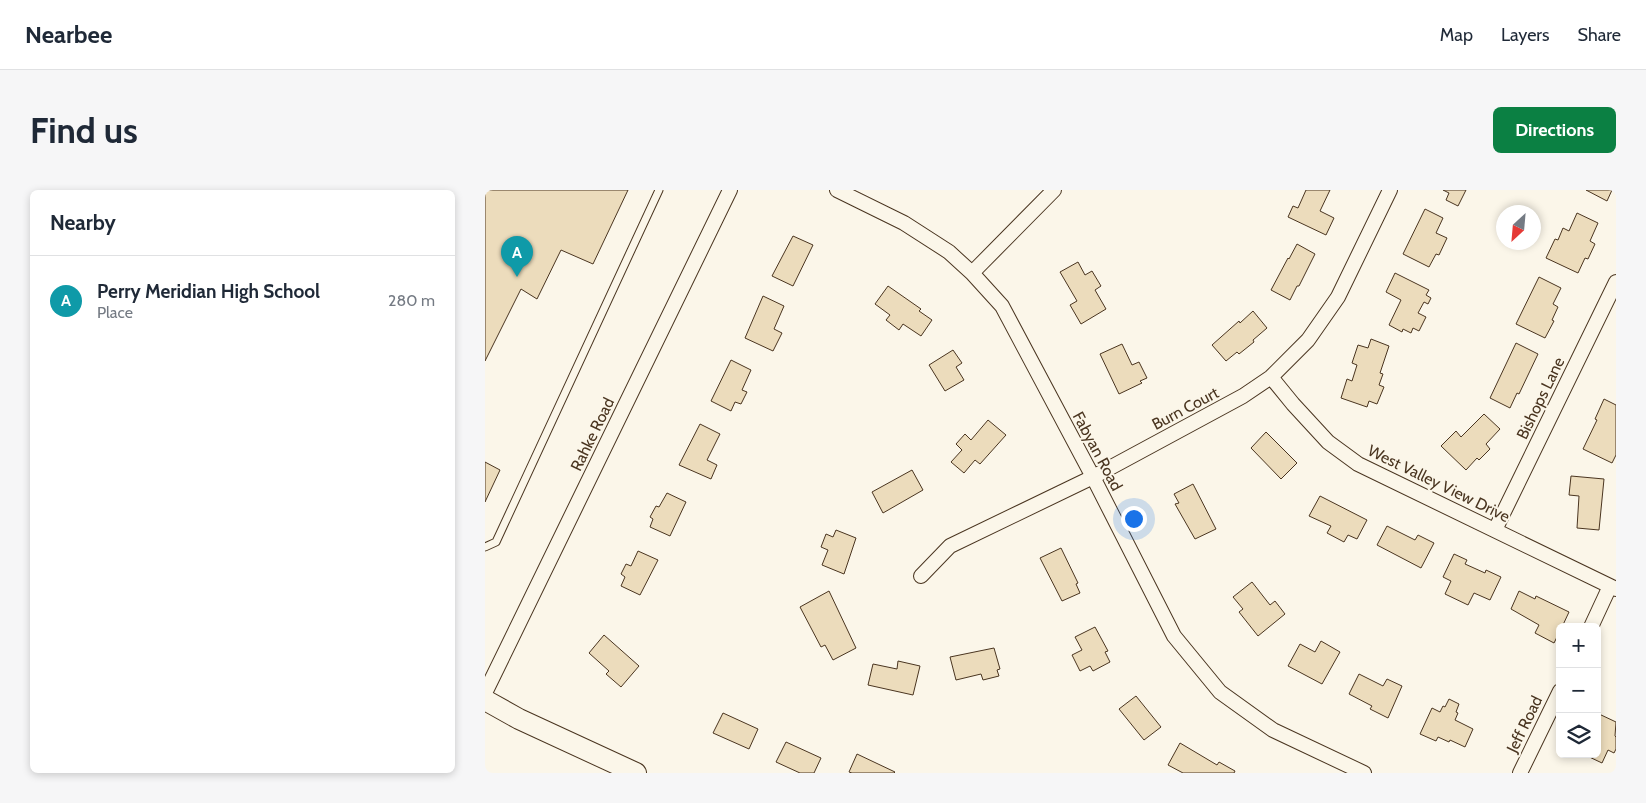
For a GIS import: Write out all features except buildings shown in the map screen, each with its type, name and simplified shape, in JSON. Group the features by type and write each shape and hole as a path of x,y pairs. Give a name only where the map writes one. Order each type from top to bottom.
{"main road":[{"path":"485,700 519,719 636,773"}],"street":[{"name":"Rahke Road","path":"485,693 730,190"},
{"name":"Fabyan Road","path":"837,190 904,223 949,252 972,273 1002,306 1093,477 1174,636 1220,692 1273,730 1364,773"},
{"path":"972,273 1054,190"},
{"name":"Burn Court","path":"921,576 950,546 1093,477 1243,396 1271,377 1308,340 1338,297 1390,190"},
{"name":"Bishops Lane","path":"1495,530 1616,282"},
{"name":"West Valley View Drive","path":"1271,377 1328,442 1358,464 1613,587"},
{"path":"1593,623 1613,587"},
{"name":"Jeff Road","path":"1520,773 1556,699"}],"lane":[{"path":"485,547 496,542 659,190"}],"place":[{"name":"Perry Meridian High School","path":"517,277"}]}
